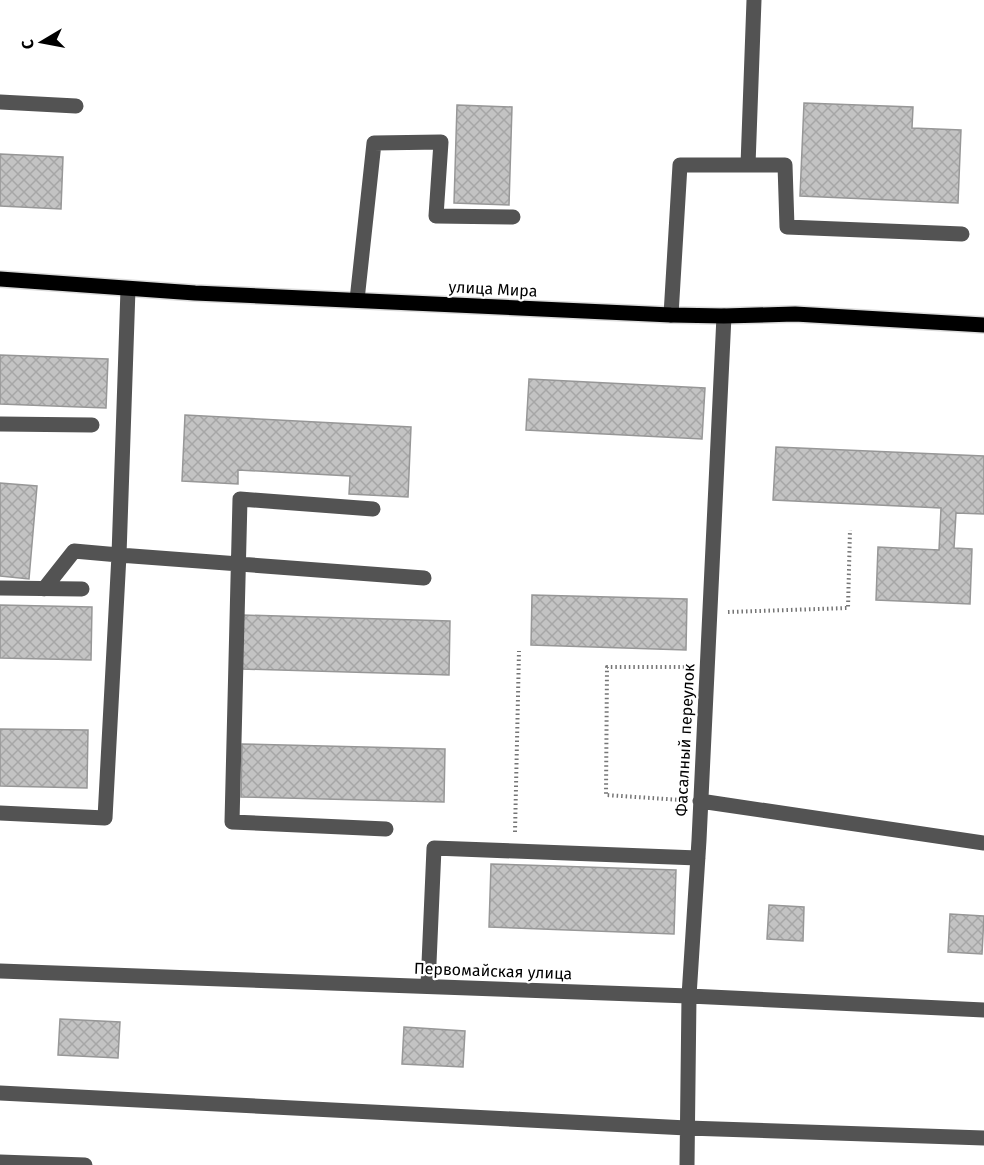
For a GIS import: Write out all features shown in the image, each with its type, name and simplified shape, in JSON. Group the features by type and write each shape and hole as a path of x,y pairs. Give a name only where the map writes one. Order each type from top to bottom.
{"main road":[{"name":"улица Мира","path":"0,279 128,289 671,315 795,314 984,325"}],"street":[{"path":"748,165 754,0"},
{"path":"0,102 76,106"},
{"path":"357,300 374,143 441,142 436,216 513,218"},
{"path":"671,315 680,165 785,165 787,228 962,234"},
{"path":"0,813 105,818 119,555 128,289"},
{"name":"Фасалный переулок","path":"687,1165 689,996 698,858 724,316"},
{"path":"0,424 93,425"},
{"path":"373,509 240,499 232,822 386,829"},
{"path":"44,589 74,551 424,578"},
{"path":"0,588 82,590"},
{"path":"700,801 984,843"},
{"path":"428,986 434,848 698,858"},
{"name":"Первомайская улица","path":"0,970 689,996 984,1010"},
{"path":"0,1093 687,1128 984,1138"},
{"path":"0,1162 85,1165"}],"path":[{"path":"710,613 848,608 850,530"},
{"path":"515,851 519,651"},
{"path":"700,801 606,795 607,667 707,667"}],"building":[{"path":"804,103 913,107 912,128 961,130 958,203 800,196"},
{"path":"457,105 512,107 509,205 454,203"},
{"path":"0,154 63,157 61,209 0,206"},
{"path":"0,355 108,359 106,408 0,404"},
{"path":"529,379 705,388 702,439 526,430"},
{"path":"185,415 411,427 408,497 349,494 350,476 238,470 238,484 182,481"},
{"path":"776,447 984,456 984,514 956,513 954,548 972,549 970,604 876,600 878,547 939,550 941,508 773,500"},
{"path":"0,483 37,486 29,579 0,576"},
{"path":"532,595 687,599 686,650 531,645"},
{"path":"0,605 92,607 91,660 0,658"},
{"path":"243,615 450,621 449,675 242,669"},
{"path":"0,729 88,730 87,788 0,786"},
{"path":"242,744 445,749 444,802 241,797"},
{"path":"491,864 676,870 674,934 489,927"},
{"path":"769,905 804,907 803,941 767,939"},
{"path":"950,914 984,916 982,954 948,952"},
{"path":"60,1019 120,1022 118,1058 58,1055"},
{"path":"404,1027 465,1031 463,1067 402,1064"}]}
